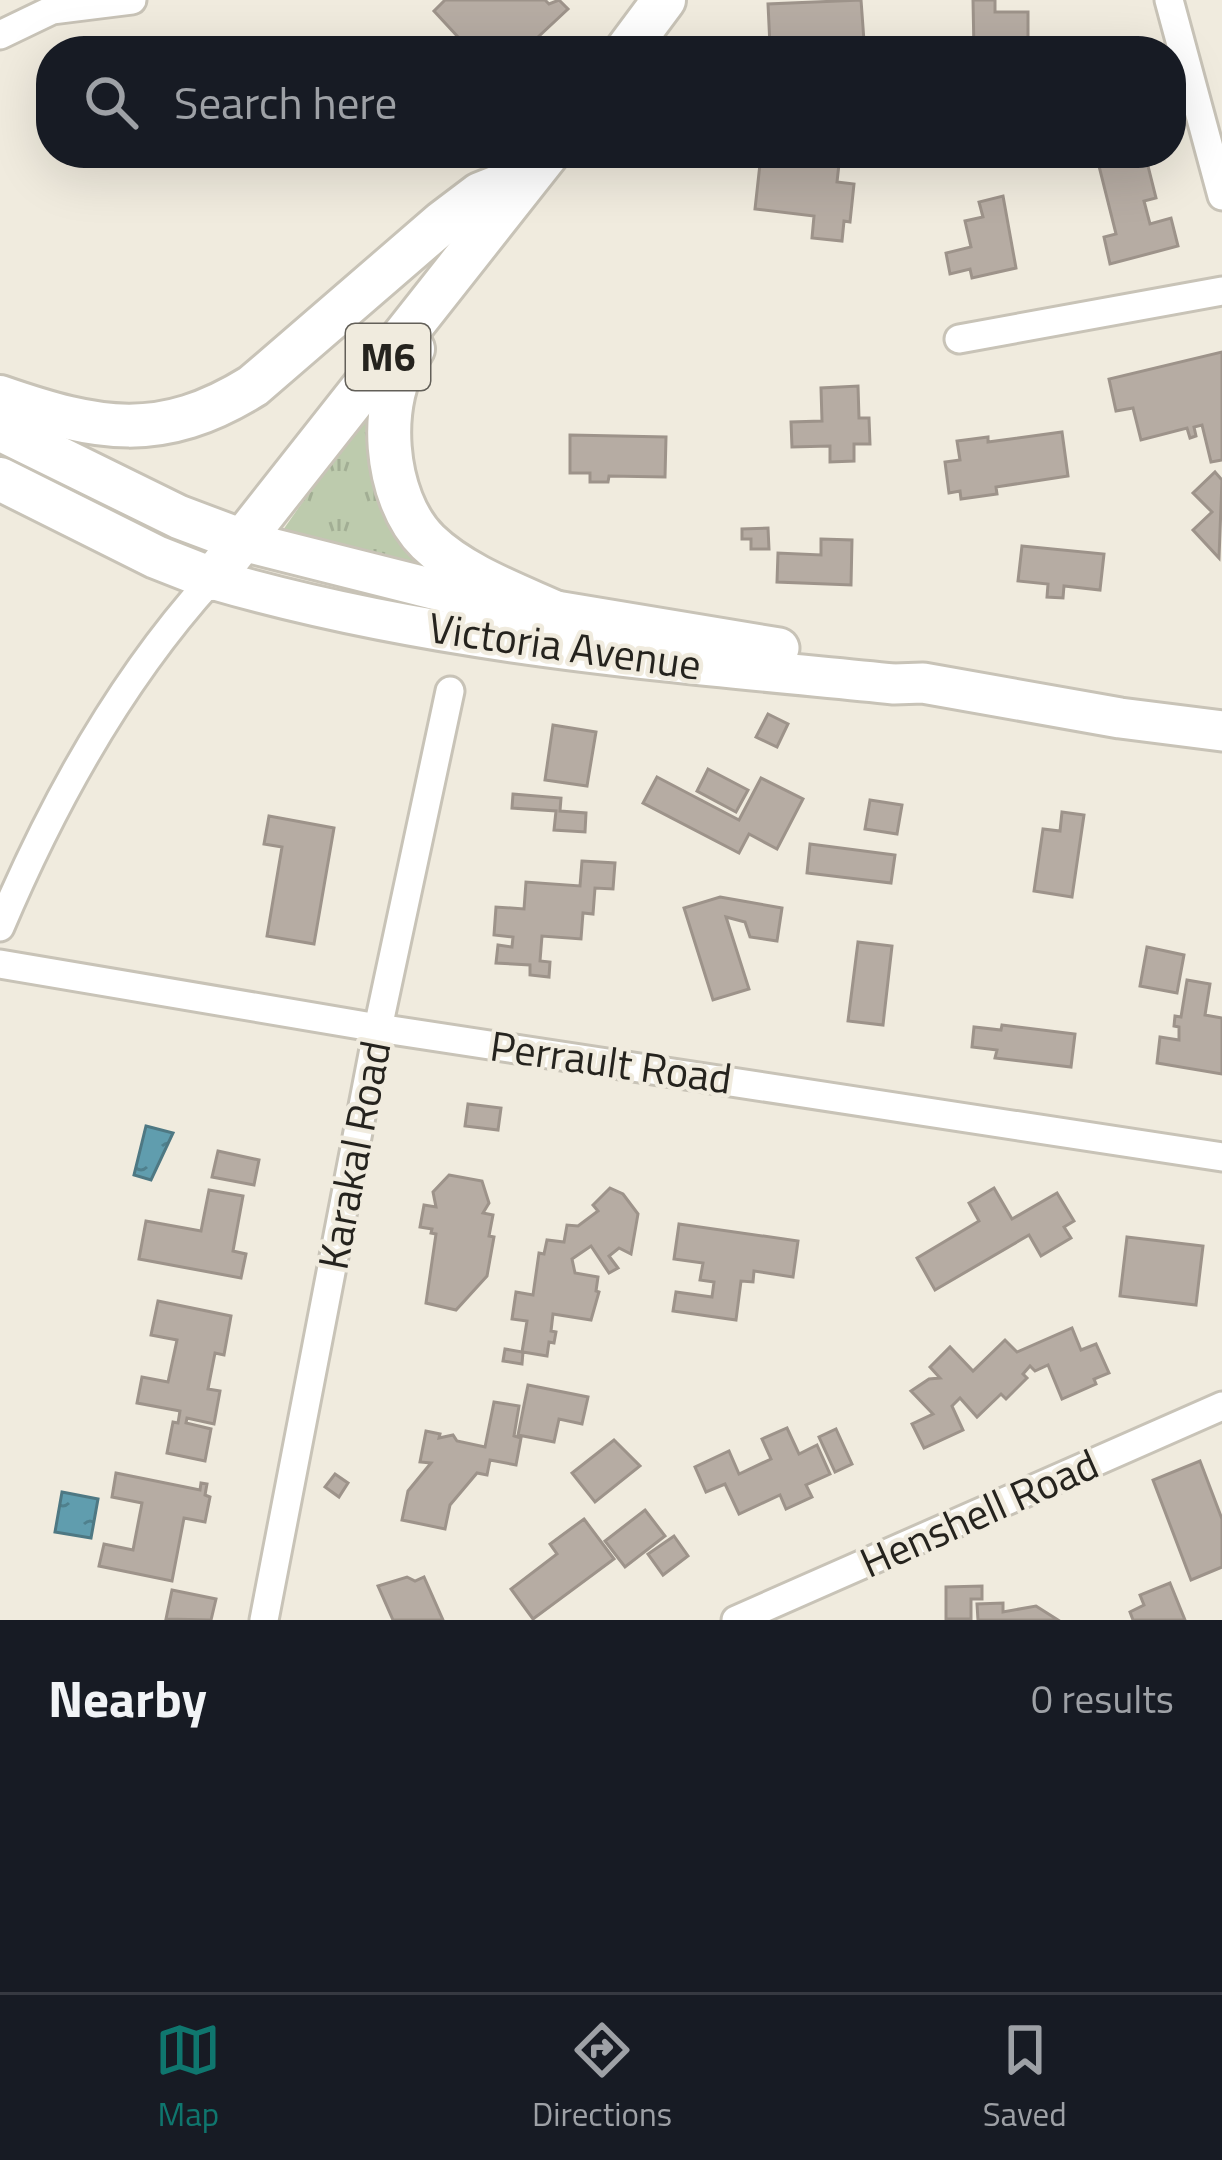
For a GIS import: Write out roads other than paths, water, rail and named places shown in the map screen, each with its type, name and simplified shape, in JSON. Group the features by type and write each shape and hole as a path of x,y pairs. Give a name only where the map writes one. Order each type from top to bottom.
{"main road":[{"path":"637,36 664,0"},
{"path":"0,398 104,425 148,424 214,410 253,386 480,194 530,168"},
{"name":"M6","path":"212,579 536,168"},
{"path":"441,290 429,328 402,363 393,389 390,449 404,503 426,540 449,559 559,614"},
{"path":"0,429 179,518 243,541"},
{"path":"0,479 156,557 212,579"}],"street":[{"path":"0,35 52,5 133,0"},
{"path":"1169,0 1179,36"},
{"path":"1186,63 1222,196"},
{"path":"959,339 1222,291"},
{"name":"Victoria Avenue","path":"243,541 434,589 861,662 923,682"},
{"path":"0,927 74,771 171,626 212,579"},
{"name":"Victoria Avenue","path":"212,579 297,604 519,644 871,682 923,682 1120,718 1222,731"},
{"name":"Karakal Road","path":"264,1620 450,691"},
{"name":"Perrault Road","path":"0,964 379,1028 1222,1156"},
{"name":"Henshell Road","path":"736,1620 1222,1406"}],"water":[{"path":"146,1126 173,1133 151,1180 134,1175"},
{"path":"62,1492 98,1499 91,1538 55,1532"}]}
